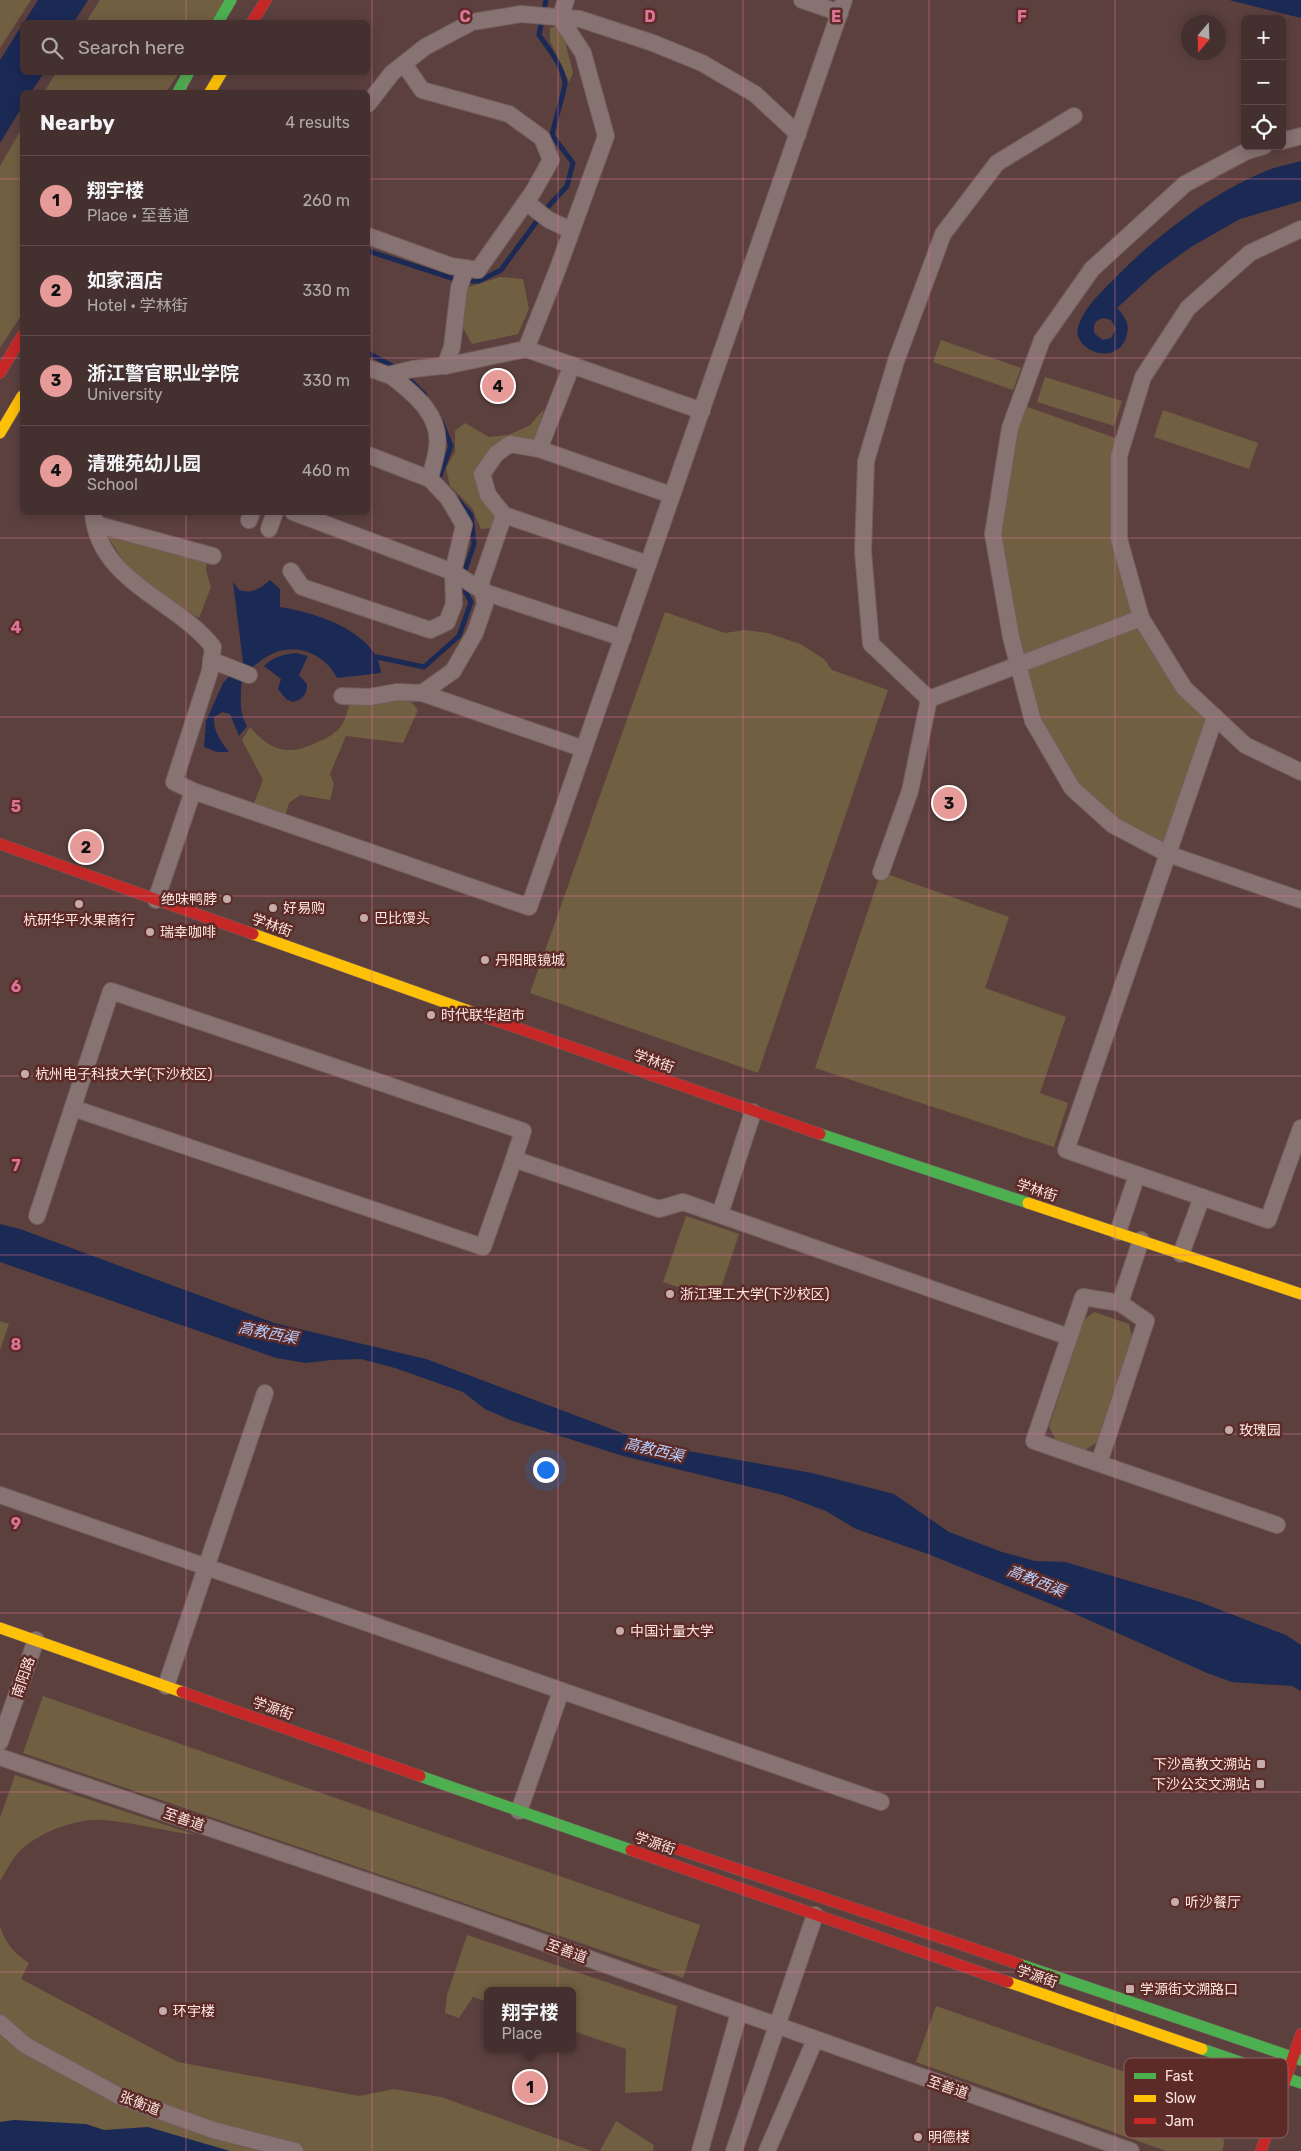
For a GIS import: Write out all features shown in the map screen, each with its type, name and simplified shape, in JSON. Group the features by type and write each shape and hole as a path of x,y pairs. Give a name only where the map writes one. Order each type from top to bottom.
{"main road":[{"path":"219,20 231,0"},
{"path":"253,20 266,0"},
{"path":"179,90 187,75"},
{"path":"211,90 220,75"},
{"path":"0,373 20,339"},
{"path":"0,433 20,399"},
{"name":"学林街","path":"0,844 753,1112 1301,1294"},
{"name":"学源街","path":"0,1617 167,1682 523,1801 815,1915 1228,2058"},
{"name":"学源街","path":"0,1628 347,1738"},
{"name":"学源街","path":"654,1841 1297,2059"},
{"path":"1288,2075 1297,2059 1301,2034"},
{"name":"学源街","path":"1288,2079 1301,2083"},
{"path":"1261,2151 1265,2138"}],"street":[{"path":"557,17 566,0"},
{"path":"94,518 101,544 120,571 202,633 212,647 210,671 174,782 193,791 529,907 842,6 802,0"},
{"path":"370,101 392,73 425,48 472,22 521,14 580,20 644,40 702,63 755,94 798,134"},
{"path":"526,349 606,136 582,53 557,17"},
{"path":"370,237 450,266 478,270 529,205 551,160 542,138 509,114 422,90 404,64"},
{"path":"928,699 871,644 863,552 866,461 896,361 943,234 997,163 1074,116"},
{"path":"1286,140 1301,136"},
{"path":"1250,150 1185,184 1092,269 1042,340 1010,428 993,534 1018,664 1033,721 1072,788 1113,825 1168,854 1301,900"},
{"path":"529,205 548,220 571,230"},
{"path":"1301,229 1250,253 1188,308 1143,377 1120,456 1119,511 1119,538 1141,618 1184,688 1245,745 1301,772"},
{"path":"445,366 452,347 459,287 465,269"},
{"path":"390,375 413,369 445,366 526,349 702,410"},
{"path":"539,449 572,365"},
{"path":"370,369 390,375 419,397 435,423 438,446 430,479"},
{"path":"648,564 504,515 488,495 482,474 496,454 510,444 539,449 671,495"},
{"path":"291,571 302,587 430,630 447,622 454,604 454,572 464,524 448,498 430,479 370,456"},
{"path":"270,529 274,515"},
{"path":"302,515 454,572 478,588 623,638"},
{"path":"478,588 504,515"},
{"path":"94,518 213,556"},
{"path":"422,692 453,671 475,633 485,604 478,588"},
{"path":"928,699 1141,618"},
{"path":"211,660 249,675"},
{"path":"342,696 369,697 397,692 422,692 584,748"},
{"path":"881,872 910,791 928,699"},
{"path":"1215,717 1066,1150 1268,1220 1301,1128"},
{"path":"156,900 193,791"},
{"path":"38,1216 73,1108 111,991 523,1132 483,1247 73,1108"},
{"path":"720,1214 753,1112"},
{"path":"514,1159 659,1209 683,1202 1069,1337"},
{"path":"1118,1232 1137,1175"},
{"path":"1181,1254 1202,1197"},
{"path":"1120,1303 1141,1240"},
{"path":"1099,1463 1146,1321 1120,1303 1083,1297 1034,1441 1277,1525"},
{"path":"167,1682 265,1393"},
{"path":"0,1495 881,1802"},
{"name":"南阳路","path":"0,1742 36,1640"},
{"path":"523,1801 561,1691"},
{"name":"至善道","path":"0,1757 466,1914 739,2013 1131,2151"},
{"path":"734,2151 815,1915"},
{"path":"700,2151 739,2013"},
{"name":"张衡道","path":"0,2023 25,2045 121,2096 213,2130 295,2151"},
{"path":"768,2151 815,2040"}],"shaded area":[{"path":"0,0 31,0 0,48"},
{"path":"100,0 225,0 212,20 87,20"},
{"path":"561,25 573,73 569,82 550,41 550,28"},
{"path":"55,75 178,75 167,90 45,90"},
{"path":"20,131 20,317 0,348 0,166"},
{"path":"500,277 523,279 529,309 518,334 472,344 459,321 459,290"},
{"path":"941,340 1021,368 1013,390 933,362"},
{"path":"1045,377 1122,401 1114,426 1037,402"},
{"path":"1019,404 1124,441 1119,538 1141,618 1215,717 1168,854 1072,788 1033,721 993,534"},
{"path":"544,409 536,434 525,454 509,453 491,469 491,488 498,516 491,528 481,529 472,508 450,486 446,468 455,452 455,431 465,423 489,437 508,435 529,426"},
{"path":"1163,410 1258,443 1249,469 1154,437"},
{"path":"106,534 207,561 206,570 211,587 199,618 162,595 129,569"},
{"path":"665,612 725,633 745,630 768,633 800,644 824,659 832,670 888,690 758,1073 530,993"},
{"path":"408,698 418,710 403,743 346,736 330,774 334,784 330,800 300,795 289,803 285,816 254,803 263,780 242,740 250,727 258,736 274,747 290,750 300,749 323,740 338,730 342,725 351,700"},
{"path":"881,872 1009,917 985,988 1066,1017 1040,1093 1068,1103 1054,1147 815,1068"},
{"path":"686,1216 739,1234 717,1300 663,1282"},
{"path":"1094,1312 1129,1324 1132,1337 1098,1442 1083,1451 1057,1442 1049,1427 1084,1320"},
{"path":"0,1321 9,1324 0,1350"},
{"path":"43,1696 700,1925 683,1978 23,1753"},
{"path":"15,1775 196,1835 104,1820 83,1821 50,1831 30,1843 12,1860 0,1881 0,1818"},
{"path":"0,1926 11,1947 29,1963 21,1979 178,2062 359,2096 394,2089 441,2097 592,2151 18,2151 0,2135"},
{"path":"467,1935 677,2006 662,2091 625,2093 626,2049 576,2032 576,1987 484,1987 484,2001 473,1997 459,2018 445,2013 447,1995"},
{"path":"936,2006 1124,2072 1124,2136 916,2062"},
{"path":"616,2121 654,2145 653,2151 600,2151"},
{"path":"1129,2138 1223,2138 1222,2151 1166,2151"}],"water":[{"path":"38,0 88,0 75,20 25,20"},
{"path":"1229,0 1301,0 1301,18"},
{"path":"20,28 20,75 43,75 32,90 20,90 20,110 0,143 0,60"},
{"path":"1301,161 1301,201 1240,219 1191,247 1155,273 1117,308 1126,320 1128,330 1122,345 1115,351 1105,354 1096,352 1087,348 1081,342 1078,333 1079,324 1089,306 1146,248 1183,219 1241,182 1266,171","holes":["1104,318 1111,320 1116,329 1111,338 1103,340 1095,334 1095,323"]},
{"path":"270,580 280,589 280,607 321,617 348,630 370,647 377,658 381,673 337,678 326,663 311,653 293,649 274,653 257,663 242,676 241,708 247,726 239,736 230,714 222,712 214,717 216,732 229,752 217,752 204,747 206,721 223,683 243,662 233,582 239,590 252,591"},
{"path":"296,653 308,656 299,675 307,684 307,688 304,696 293,702 286,699 278,689 281,679 264,666 279,656"},
{"name":"高教西渠","path":"0,1224 20,1229 274,1323 426,1359 654,1445 812,1473 894,1494 949,1532 1002,1552 1035,1561 1065,1562 1197,1601 1286,1635 1301,1645 1301,1691 1292,1686 1232,1682 1207,1673 1073,1613 928,1554 856,1529 826,1511 783,1495 623,1456 510,1420 485,1409 463,1392 395,1368 361,1359 306,1363 276,1358 0,1262"},
{"path":"14,2120 86,2124 104,2130 148,2127 230,2151 0,2151 0,2122"}],"waterway":[{"path":"370,252 461,281 479,281 501,270 545,210 567,186 573,163 552,135 565,83 558,64 539,35 546,0"},
{"path":"370,354 398,369"},
{"path":"404,374 425,395"},
{"path":"441,421 451,446 439,478 441,482"},
{"path":"457,499 471,515 474,544 463,576"},
{"path":"377,657 424,667 459,636 471,602 461,584"}],"traffic: fast":[{"path":"219,20 231,0"},
{"path":"179,90 187,75"},
{"path":"820,1134 1028,1203"},
{"path":"420,1776 631,1850"},
{"path":"1019,1964 1301,2060"},
{"path":"1202,2049 1228,2058"},
{"path":"1288,2079 1301,2083"}],"traffic: slow":[{"path":"211,90 220,75"},
{"path":"0,433 20,399"},
{"path":"253,934 483,1016"},
{"path":"1028,1203 1301,1294"},
{"path":"0,1628 182,1692"},
{"path":"1008,1982 1202,2049"}],"traffic: jam":[{"path":"253,20 266,0"},
{"path":"0,373 20,339"},
{"path":"0,844 253,934"},
{"path":"483,1016 820,1134"},
{"path":"182,1692 420,1776"},
{"path":"663,1844 1019,1964"},
{"path":"631,1850 1008,1982"},
{"path":"1288,2072 1301,2034"},
{"path":"1261,2151 1265,2138"}],"place":[{"name":"清雅苑幼儿园","path":"498,386"},
{"name":"浙江警官职业学院","path":"949,803"},
{"name":"如家酒店","path":"86,847"},
{"name":"绝味鸭脖","path":"227,899"},
{"name":"杭研华平水果商行","path":"79,904"},
{"name":"好易购","path":"273,908"},
{"name":"巴比馒头","path":"364,918"},
{"name":"瑞幸咖啡","path":"150,932"},
{"name":"丹阳眼镜城","path":"485,960"},
{"name":"时代联华超市","path":"431,1015"},
{"name":"杭州电子科技大学(下沙校区)","path":"25,1074"},
{"name":"浙江理工大学(下沙校区)","path":"670,1294"},
{"name":"玫瑰园","path":"1229,1430"},
{"name":"中国计量大学","path":"620,1631"},
{"name":"下沙高教文溯站","path":"1261,1764"},
{"name":"下沙公交文溯站","path":"1260,1784"},
{"name":"听沙餐厅","path":"1175,1902"},
{"name":"学源街文溯路口","path":"1130,1989"},
{"name":"环宇楼","path":"163,2011"},
{"name":"翔宇楼","path":"530,2087"},
{"name":"明德楼","path":"918,2137"}]}
